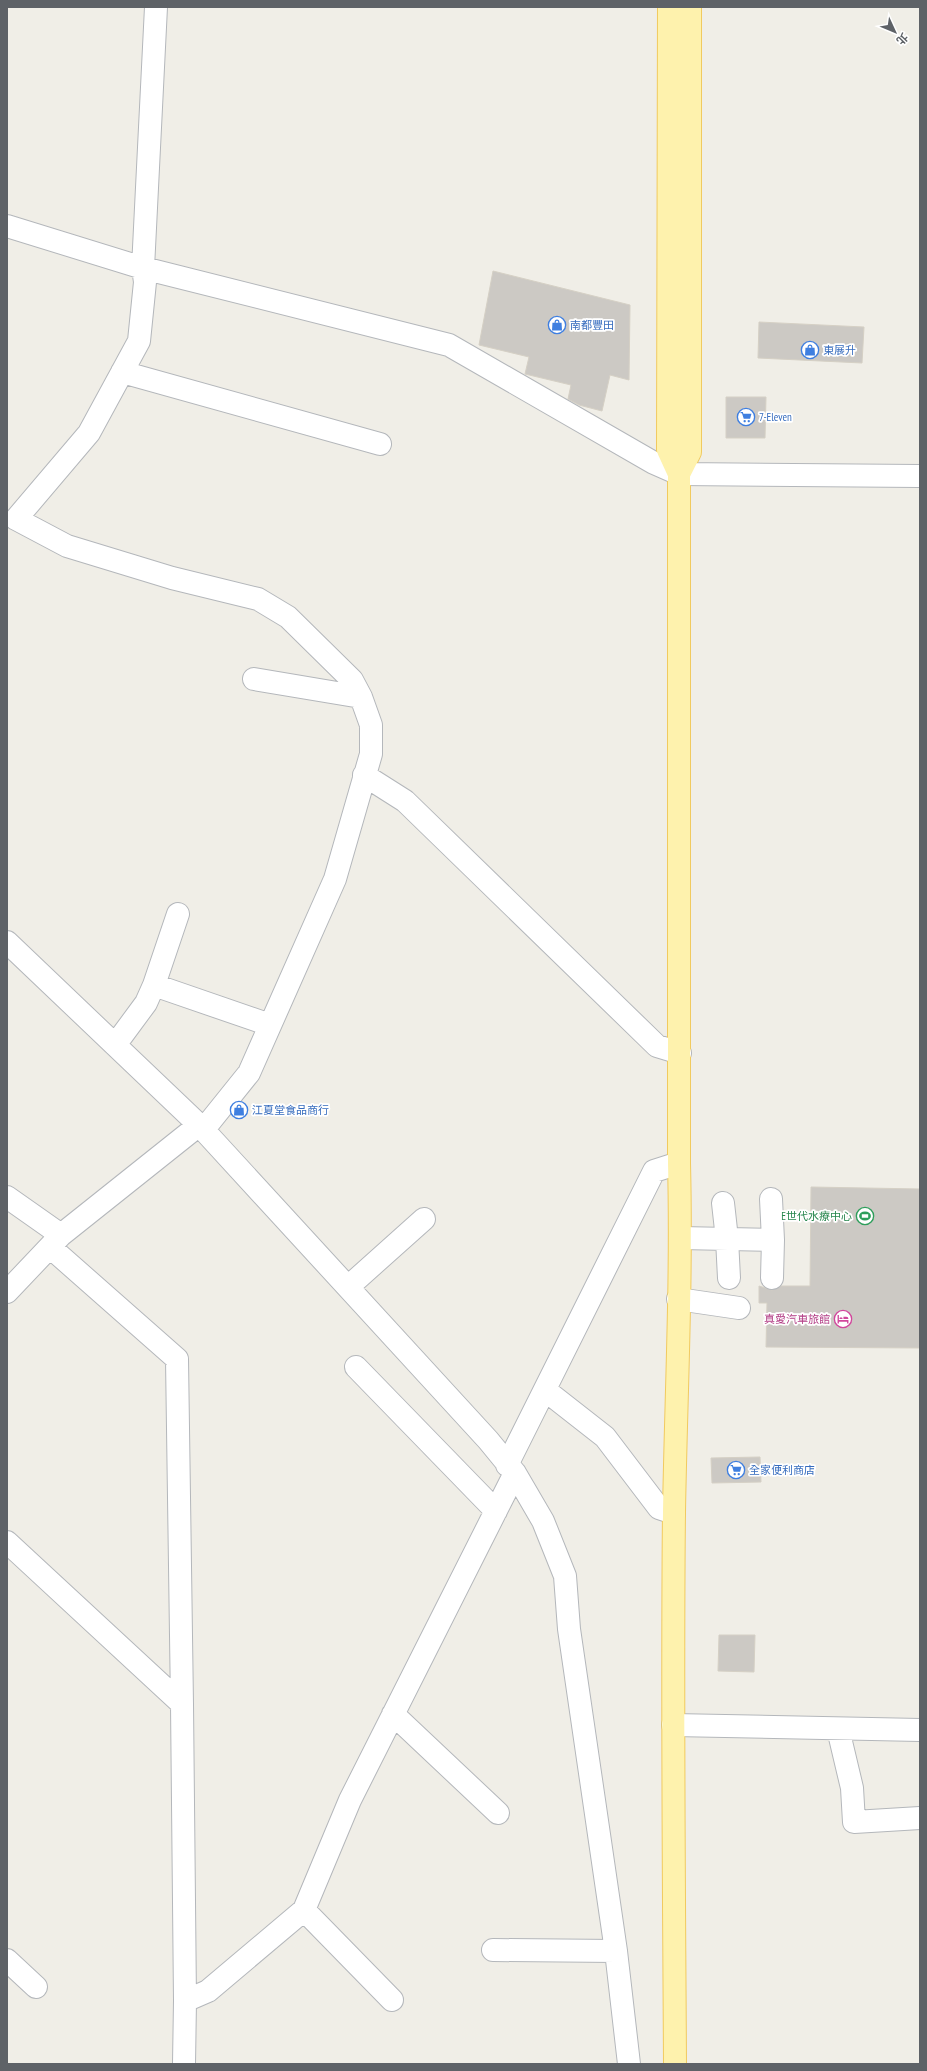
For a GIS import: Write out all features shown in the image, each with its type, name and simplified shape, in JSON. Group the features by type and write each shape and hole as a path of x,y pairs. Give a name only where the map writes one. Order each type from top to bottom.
{"main road":[{"path":"669,7 668,450 679,474 679,1163 681,1238 678,1299 674,1513 673,1726 675,2064"},
{"path":"679,474 690,452 690,7"}],"street":[{"path":"9,1289 55,1241 201,1127 249,1073 335,879 371,754 371,725 361,697 352,680 288,617 258,599 172,578 67,546 12,526 89,433 139,341 145,282 142,268 156,7"},
{"path":"7,226 142,268 449,345 654,463 679,474 920,476"},
{"path":"122,372 380,444"},
{"path":"254,679 361,697"},
{"path":"364,774 404,801 657,1046 680,1053"},
{"path":"115,1045 146,1003 154,985 178,914"},
{"path":"7,942 201,1127 488,1440 511,1469 542,1521 565,1576 569,1629 616,1951 629,2064"},
{"path":"154,985 270,1025"},
{"path":"185,2001 208,1991 304,1910 350,1800 496,1511 511,1469 545,1390 654,1171 679,1163"},
{"path":"7,1197 55,1241 177,1359 185,2001 184,2064"},
{"path":"771,1199 773,1240 772,1278"},
{"path":"723,1203 729,1278"},
{"path":"348,1287 424,1218"},
{"path":"681,1238 773,1240"},
{"path":"678,1299 739,1308"},
{"path":"356,1367 496,1511"},
{"path":"545,1390 605,1437 659,1508 674,1513"},
{"path":"7,1542 182,1704"},
{"path":"393,1714 498,1813"},
{"path":"673,1726 920,1730"},
{"path":"838,1729 852,1788 854,1822 920,1818"},
{"path":"304,1910 392,2000"},
{"path":"493,1950 616,1951"},
{"path":"7,1960 36,1987"}],"building":[{"name":"南都豐田","path":"493,271 630,305 629,380 610,375 602,411 579,405 568,399 571,385 525,374 529,357 479,345"},
{"name":"東展升","path":"759,322 864,327 862,363 758,358"},
{"name":"7-Eleven","path":"726,397 766,397 765,438 726,438"},
{"path":"811,1187 920,1189 920,1348 766,1347 767,1303 759,1303 759,1286 772,1290 781,1286 810,1286"},
{"name":"全家便利商店","path":"760,1457 761,1482 712,1483 711,1458"},
{"path":"719,1635 755,1635 754,1672 718,1671"}],"place":[{"name":"南都豐田","path":"557,325"},
{"name":"東展升","path":"810,350"},
{"name":"7-Eleven","path":"746,417"},
{"name":"江夏堂食品商行","path":"239,1110"},
{"name":"E世代水療中心","path":"865,1216"},
{"name":"真愛汽車旅館","path":"843,1319"},
{"name":"全家便利商店","path":"736,1470"}]}
